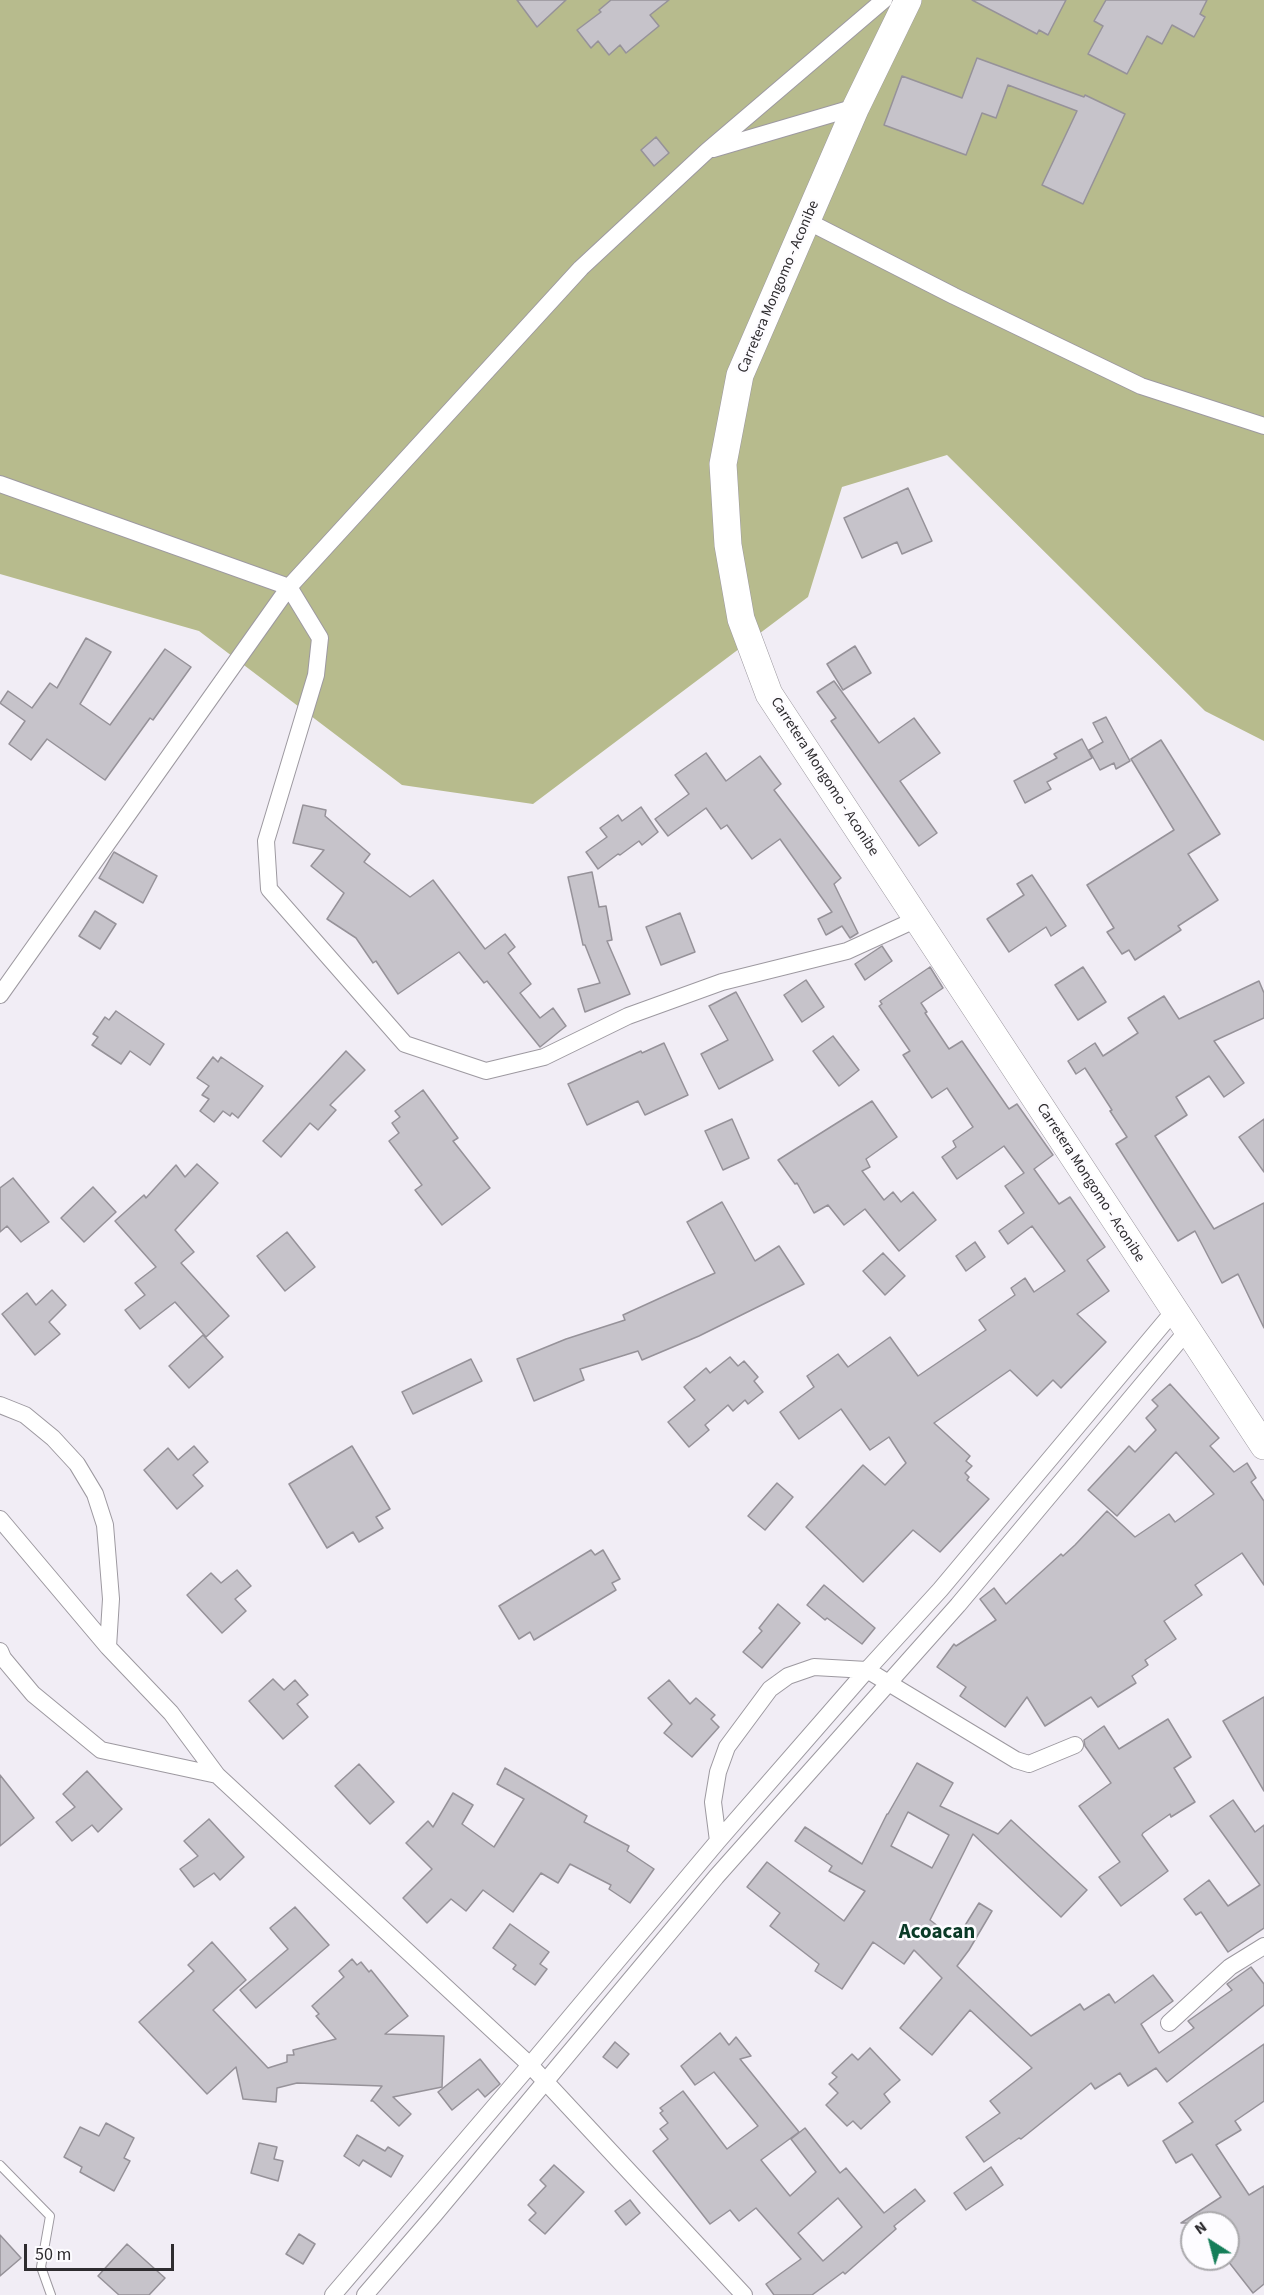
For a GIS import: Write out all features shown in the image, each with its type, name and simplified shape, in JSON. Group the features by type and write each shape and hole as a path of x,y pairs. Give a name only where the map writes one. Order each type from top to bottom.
{"main road":[{"name":"Carretera Mongomo - Aconibe","path":"908,0 856,107 740,375 723,464 728,545 741,619 769,694 1264,1446"}],"street":[{"path":"0,995 289,587 581,268 707,151 884,0"},
{"path":"707,151 856,107"},
{"path":"807,221 954,296 1142,386 1264,426"},
{"path":"0,484 289,587 320,638 316,675 266,841 269,889 405,1044 486,1071 544,1057 628,1016 722,982 847,951 917,919"},
{"path":"333,2295 718,1841 867,1670 1181,1321"},
{"path":"365,2295 716,1876 958,1605 1181,1321"},
{"path":"0,1405 25,1415 53,1438 77,1464 95,1494 105,1525 111,1599 108,1647"},
{"path":"0,1519 108,1647 171,1713 217,1775 530,2065 744,2295"},
{"path":"0,1651 3,1658 33,1694 101,1750 217,1775"},
{"path":"718,1841 713,1802 718,1772 727,1747 770,1689 788,1676 814,1667 867,1670 1016,1760 1029,1764 1075,1745"},
{"path":"1169,2023 1230,1967 1264,1946"}],"lane":[{"path":"0,2166 50,2216 42,2266 51,2295"}],"green space":[{"path":"0,0 1264,0 1264,741 1205,711 947,455 842,487 808,597 533,804 402,785 199,631 0,574"}],"building":[{"path":"517,0 566,0 537,27"},
{"path":"611,0 669,0 650,15 659,26 626,53 620,45 609,55 598,41 591,48 577,30 601,12 599,10"},
{"path":"972,0 1066,0 1048,35 1039,30 1037,34"},
{"path":"1106,0 1207,0 1200,14 1205,17 1194,37 1172,25 1162,44 1147,36 1127,74 1088,54 1103,26 1094,21"},
{"path":"977,58 1084,97 1085,95 1125,114 1083,204 1042,185 1077,111 1008,85 996,118 982,113 966,155 884,125 902,76 962,98"},
{"path":"656,137 669,153 654,166 641,150"},
{"path":"908,488 932,541 902,554 897,542 862,558 844,518"},
{"path":"86,638 111,652 80,704 110,725 165,649 191,667 153,720 150,718 105,780 47,739 31,760 9,744 25,721 0,703 8,691 32,708 50,683 57,688"},
{"path":"855,646 871,673 843,690 827,664"},
{"path":"834,681 879,743 914,718 940,753 900,781 937,833 919,846 831,721 836,718 817,692"},
{"path":"1106,717 1130,761 1116,769 1114,763 1100,770 1089,750 1103,742 1093,723"},
{"path":"1082,739 1092,758 1047,782 1051,789 1025,803 1014,781 1057,758 1054,754"},
{"path":"1161,740 1220,834 1188,854 1218,900 1178,926 1181,930 1135,960 1129,950 1122,954 1107,932 1114,928 1087,885 1174,830 1131,759"},
{"path":"706,753 726,781 760,756 781,784 774,790 841,878 834,884 858,933 850,938 842,926 826,935 818,919 832,912 780,839 752,859 727,825 721,829 706,808 668,836 655,819 689,794 675,775"},
{"path":"303,805 326,810 325,816 370,854 364,862 410,897 433,880 485,949 505,934 515,947 508,953 531,984 520,993 540,1018 553,1008 566,1026 540,1047 487,981 484,983 459,952 398,994 376,961 373,963 356,938 327,919 344,893 311,866 324,850 293,843"},
{"path":"641,807 658,832 642,845 639,841 598,869 586,852 607,837 600,828 618,815 622,821"},
{"path":"114,852 157,876 143,903 99,878"},
{"path":"592,872 599,907 606,906 612,940 607,941 630,994 585,1012 578,989 600,983 585,945 583,945 568,877"},
{"path":"1032,875 1066,926 1051,936 1046,927 1009,952 987,919 1024,895 1017,884"},
{"path":"95,911 116,924 100,949 79,936"},
{"path":"680,913 695,952 661,965 646,927"},
{"path":"882,946 892,961 865,980 855,964"},
{"path":"930,967 943,988 921,1003 927,1012 925,1013 949,1049 962,1041 1009,1109 1017,1104 1053,1155 1034,1169 1059,1204 1070,1197 1105,1247 1087,1260 1109,1291 1077,1314 1106,1342 1061,1388 1053,1380 1037,1396 1010,1370 934,1423 970,1456 966,1461 972,1466 965,1473 969,1477 967,1480 989,1499 940,1552 913,1530 863,1582 806,1527 863,1465 885,1485 906,1463 889,1437 870,1450 841,1409 799,1439 780,1412 814,1387 807,1376 838,1354 848,1367 890,1337 918,1376 986,1330 979,1320 1015,1295 1011,1288 1025,1278 1034,1292 1065,1271 1032,1226 1008,1244 999,1231 1024,1213 1005,1186 1024,1173 1004,1146 957,1179 942,1157 956,1147 953,1141 973,1127 947,1088 932,1098 903,1055 910,1051 879,1006 882,1004 880,1001"},
{"path":"1083,967 1106,1002 1078,1020 1055,985"},
{"path":"806,980 824,1007 802,1022 784,995"},
{"path":"1259,981 1264,993 1264,1018 1214,1041 1244,1083 1224,1097 1209,1076 1176,1097 1187,1115 1155,1136 1214,1229 1264,1203 1264,1328 1238,1274 1222,1283 1195,1231 1178,1241 1116,1144 1127,1137 1110,1111 1112,1110 1085,1068 1076,1074 1068,1061 1095,1043 1103,1056 1138,1033 1128,1018 1164,996 1179,1019"},
{"path":"736,992 773,1060 719,1089 701,1054 728,1040 709,1006"},
{"path":"116,1011 164,1044 150,1065 130,1051 121,1064 92,1045 98,1037 93,1034 105,1017 109,1020"},
{"path":"833,1036 859,1070 839,1086 813,1051"},
{"path":"664,1043 688,1095 645,1115 638,1101 587,1125 568,1084"},
{"path":"346,1051 365,1070 330,1105 336,1110 318,1130 310,1123 281,1157 263,1141"},
{"path":"213,1057 218,1062 221,1057 263,1086 238,1118 232,1113 230,1116 223,1111 214,1122 200,1111 209,1099 202,1095 209,1086 197,1078"},
{"path":"423,1090 458,1138 453,1141 490,1188 442,1225 415,1190 422,1185 389,1141 399,1133 392,1123 400,1117 395,1111"},
{"path":"872,1101 897,1137 866,1159 870,1167 862,1171 884,1200 893,1192 901,1202 913,1192 936,1220 899,1251 865,1209 844,1225 828,1205 814,1213 797,1183 795,1184 778,1160"},
{"path":"732,1119 749,1158 723,1170 705,1131"},
{"path":"1264,1119 1264,1172 1239,1137"},
{"path":"197,1164 218,1183 175,1230 194,1252 181,1263 229,1316 206,1337 175,1302 140,1329 125,1310 145,1295 135,1283 156,1267 115,1221 144,1195 146,1198 176,1165 185,1177"},
{"path":"13,1178 49,1222 21,1242 7,1226 0,1232 0,1188"},
{"path":"93,1187 116,1212 84,1242 61,1218"},
{"path":"722,1202 755,1261 779,1246 804,1284 699,1336 642,1360 638,1351 580,1369 584,1380 534,1401 517,1359 566,1339 625,1320 623,1315 715,1273 687,1222"},
{"path":"287,1232 315,1267 285,1291 257,1256"},
{"path":"975,1242 985,1257 966,1271 956,1256"},
{"path":"883,1253 905,1276 885,1295 863,1271"},
{"path":"52,1290 66,1305 49,1322 60,1334 35,1355 2,1314 27,1293 36,1305"},
{"path":"203,1335 223,1357 189,1388 169,1366"},
{"path":"730,1357 738,1366 744,1361 758,1377 754,1381 763,1392 748,1404 745,1400 733,1411 728,1405 705,1425 709,1430 689,1447 668,1422 695,1400 684,1387 706,1368 710,1373"},
{"path":"471,1359 482,1381 413,1414 402,1392"},
{"path":"1170,1384 1219,1438 1210,1446 1234,1472 1247,1463 1256,1478 1251,1482 1264,1501 1264,1585 1242,1553 1195,1585 1202,1595 1164,1621 1176,1639 1145,1660 1148,1665 1132,1676 1136,1683 1098,1707 1091,1697 1045,1726 1027,1697 1005,1727 960,1696 966,1687 937,1667 954,1644 956,1646 996,1620 980,1599 994,1588 1006,1604 1061,1554 1063,1556 1075,1545 1107,1511 1135,1537 1169,1514 1175,1522 1214,1494 1176,1452 1117,1516 1088,1490 1129,1446 1135,1452 1156,1430 1146,1418 1158,1406 1152,1400"},
{"path":"194,1446 208,1462 193,1475 203,1486 177,1509 144,1470 168,1448 178,1460"},
{"path":"352,1446 390,1509 376,1517 383,1528 359,1542 353,1532 327,1548 289,1484"},
{"path":"777,1483 793,1497 765,1530 748,1516"},
{"path":"591,1550 595,1555 603,1550 620,1579 612,1583 616,1590 534,1640 530,1632 519,1639 499,1606"},
{"path":"237,1570 251,1586 235,1599 246,1611 222,1633 187,1595 211,1573 221,1583"},
{"path":"824,1585 875,1628 862,1644 827,1618 825,1620 807,1605"},
{"path":"778,1604 800,1623 762,1668 743,1652 762,1631 759,1628"},
{"path":"273,1679 284,1690 295,1680 308,1695 297,1704 308,1717 283,1739 249,1701"},
{"path":"669,1680 690,1704 696,1698 715,1715 711,1719 719,1727 692,1757 664,1733 672,1724 648,1698"},
{"path":"1264,1697 1264,1791 1223,1721"},
{"path":"1168,1719 1191,1757 1174,1768 1195,1802 1171,1817 1170,1814 1143,1833 1142,1835 1168,1871 1121,1906 1099,1877 1120,1862 1079,1806 1111,1783 1085,1746 1084,1740 1104,1726 1119,1749"},
{"path":"917,1763 953,1783 940,1806 998,1834 1011,1820 1087,1890 1061,1917 973,1834 930,1920 956,1940 979,1903 992,1911 957,1966 1031,2036 1080,2004 1084,2010 1109,1994 1115,2003 1153,1975 1173,2001 1141,2024 1159,2053 1194,2028 1188,2021 1232,1990 1227,1984 1251,1967 1264,1984 1264,2005 1167,2082 1156,2068 1128,2086 1120,2073 1095,2089 1091,2083 1021,2139 1019,2138 984,2162 966,2137 1000,2113 990,2101 1032,2068 970,2010 932,2055 900,2028 942,1978 914,1950 904,1964 873,1942 842,1989 815,1971 819,1964 770,1926 780,1913 747,1887 767,1862 844,1921 865,1891 829,1871 832,1866 795,1841 805,1827 862,1864","holes":["908,1812 949,1835 932,1868 891,1846"]},
{"path":"359,1764 394,1802 370,1824 335,1786"},
{"path":"505,1768 587,1816 584,1822 629,1846 627,1851 654,1869 630,1903 609,1889 611,1885 570,1864 558,1883 541,1873 513,1912 483,1890 466,1911 451,1899 427,1923 403,1898 432,1869 406,1843 428,1821 433,1827 453,1793 473,1805 462,1824 494,1847 524,1799 497,1784"},
{"path":"87,1771 122,1809 98,1832 92,1825 72,1841 56,1822 75,1807 63,1794"},
{"path":"0,1775 34,1818 0,1846"},
{"path":"1233,1800 1255,1832 1264,1825 1264,1928 1228,1952 1201,1912 1196,1915 1184,1899 1209,1880 1228,1906 1260,1885 1210,1816"},
{"path":"209,1819 244,1857 220,1880 214,1873 194,1887 180,1869 198,1856 184,1841"},
{"path":"295,1907 329,1945 256,2008 240,1990 288,1949 270,1928"},
{"path":"510,1924 549,1952 540,1964 547,1969 535,1985 513,1969 516,1965 493,1948"},
{"path":"212,1942 246,1980 213,2010 268,2068 287,2062 287,2055 294,2055 293,2050 336,2039 316,2016 319,2014 312,2006 344,1977 339,1971 352,1959 357,1965 361,1962 369,1972 371,1970 408,2016 385,2034 444,2036 442,2087 393,2097 411,2114 399,2126 371,2101 382,2086 297,2083 277,2088 276,2102 243,2099 236,2067 207,2094 139,2022 194,1971 188,1965"},
{"path":"720,2033 729,2045 736,2037 751,2056 740,2059 799,2132 761,2160 790,2196 816,2172 791,2139 805,2128 840,2173 846,2168 884,2213 915,2189 925,2201 894,2226 896,2229 845,2274 843,2272 812,2295 774,2295 766,2284 801,2259 756,2208 739,2221 730,2210 710,2224 653,2151 668,2139 660,2129 668,2123 660,2113 663,2111 660,2108 683,2091 727,2149 758,2126 714,2072 695,2085 681,2066","holes":["838,2198 862,2227 823,2261 798,2233"]},
{"path":"615,2042 629,2054 617,2068 603,2057"},
{"path":"1264,2044 1264,2101 1235,2121 1241,2130 1216,2145 1249,2195 1264,2186 1264,2284 1253,2293 1236,2271 1240,2271 1240,2211 1199,2211 1221,2197 1192,2154 1176,2163 1163,2141 1193,2122 1179,2103"},
{"path":"870,2048 900,2080 884,2094 890,2102 861,2129 853,2121 847,2126 826,2105 838,2093 829,2084 837,2077 832,2073 852,2054 858,2060"},
{"path":"480,2059 500,2084 485,2097 478,2089 452,2110 438,2092"},
{"path":"106,2123 134,2138 124,2158 130,2161 114,2191 80,2172 82,2167 64,2157 80,2127 99,2136"},
{"path":"357,2135 385,2151 388,2147 403,2156 391,2177 363,2160 359,2166 344,2156"},
{"path":"259,2143 277,2147 274,2159 283,2161 278,2181 251,2173"},
{"path":"554,2165 584,2192 545,2234 529,2220 536,2213 528,2205 546,2186 540,2180"},
{"path":"991,2167 1003,2185 966,2210 954,2193"},
{"path":"630,2200 640,2213 626,2225 615,2211"},
{"path":"299,2234 315,2244 303,2264 286,2254"},
{"path":"0,2235 21,2258 0,2276"},
{"path":"127,2244 165,2278 149,2295 119,2295 98,2276"}],"district":[{"name":"Acoacan","path":"937,1933"}]}
